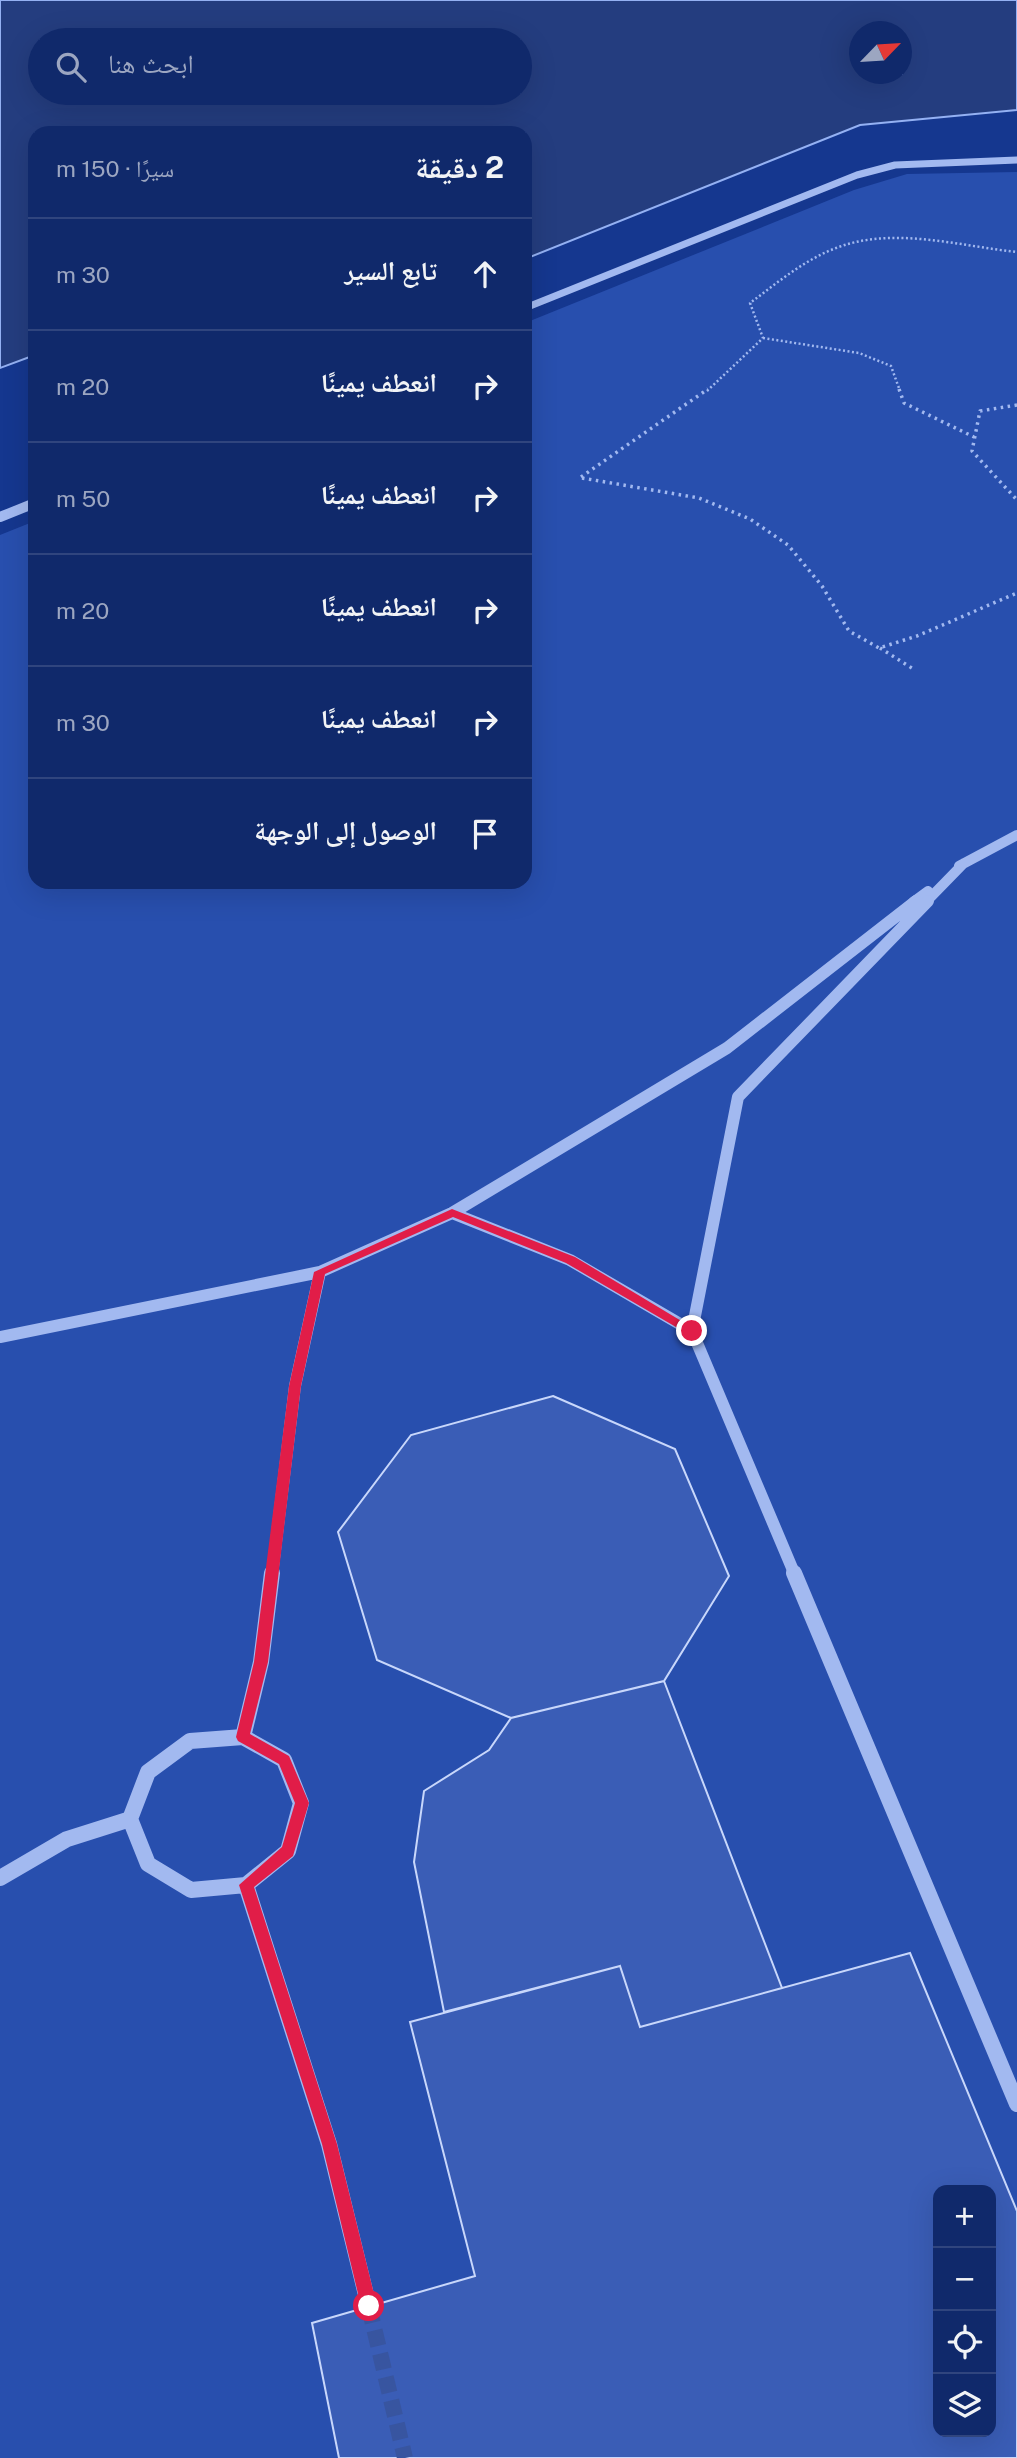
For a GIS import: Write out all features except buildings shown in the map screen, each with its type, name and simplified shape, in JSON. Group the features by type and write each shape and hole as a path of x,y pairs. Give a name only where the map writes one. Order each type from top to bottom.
{"street":[{"path":"532,305 857,176 895,165 1017,160"},
{"path":"0,517 28,506"},
{"path":"0,1336 320,1272 452,1213 727,1048 964,863 1017,835"},
{"path":"964,863 738,1097 692,1331 1017,2104"},
{"path":"452,1213 570,1260 692,1331"},
{"path":"243,1737 261,1662 295,1386 320,1272"},
{"path":"243,1737 284,1760 302,1803 288,1851 246,1885 191,1890 148,1864 130,1819 148,1772 190,1741 243,1737"},
{"path":"0,1878 67,1839 130,1819"},
{"path":"246,1885 329,2144 369,2306"}],"path":[{"path":"763,338 750,303 803,265 850,243 917,239 1017,252"},
{"path":"763,338 859,353 891,366 904,403 974,437"},
{"path":"763,338 706,391 581,477 699,498 750,519 788,545 822,586 849,631 915,670"},
{"path":"1017,405 980,411 972,451 1017,500"},
{"path":"879,648 917,636 1017,593"}],"shaded area":[{"path":"0,0 1017,0 1017,110 860,125 532,256 532,126 28,126 28,358 0,368"},
{"path":"1017,172 1017,2458 0,2458 0,535 28,524 28,889 532,889 532,320 854,190 907,174"}],"tunnel":[{"path":"369,2307 405,2458"}],"route":[{"path":"369,2306 329,2144 246,1885 288,1851 302,1803 284,1760 243,1737 261,1662 295,1386 320,1272 452,1213 570,1260 692,1331"}]}
